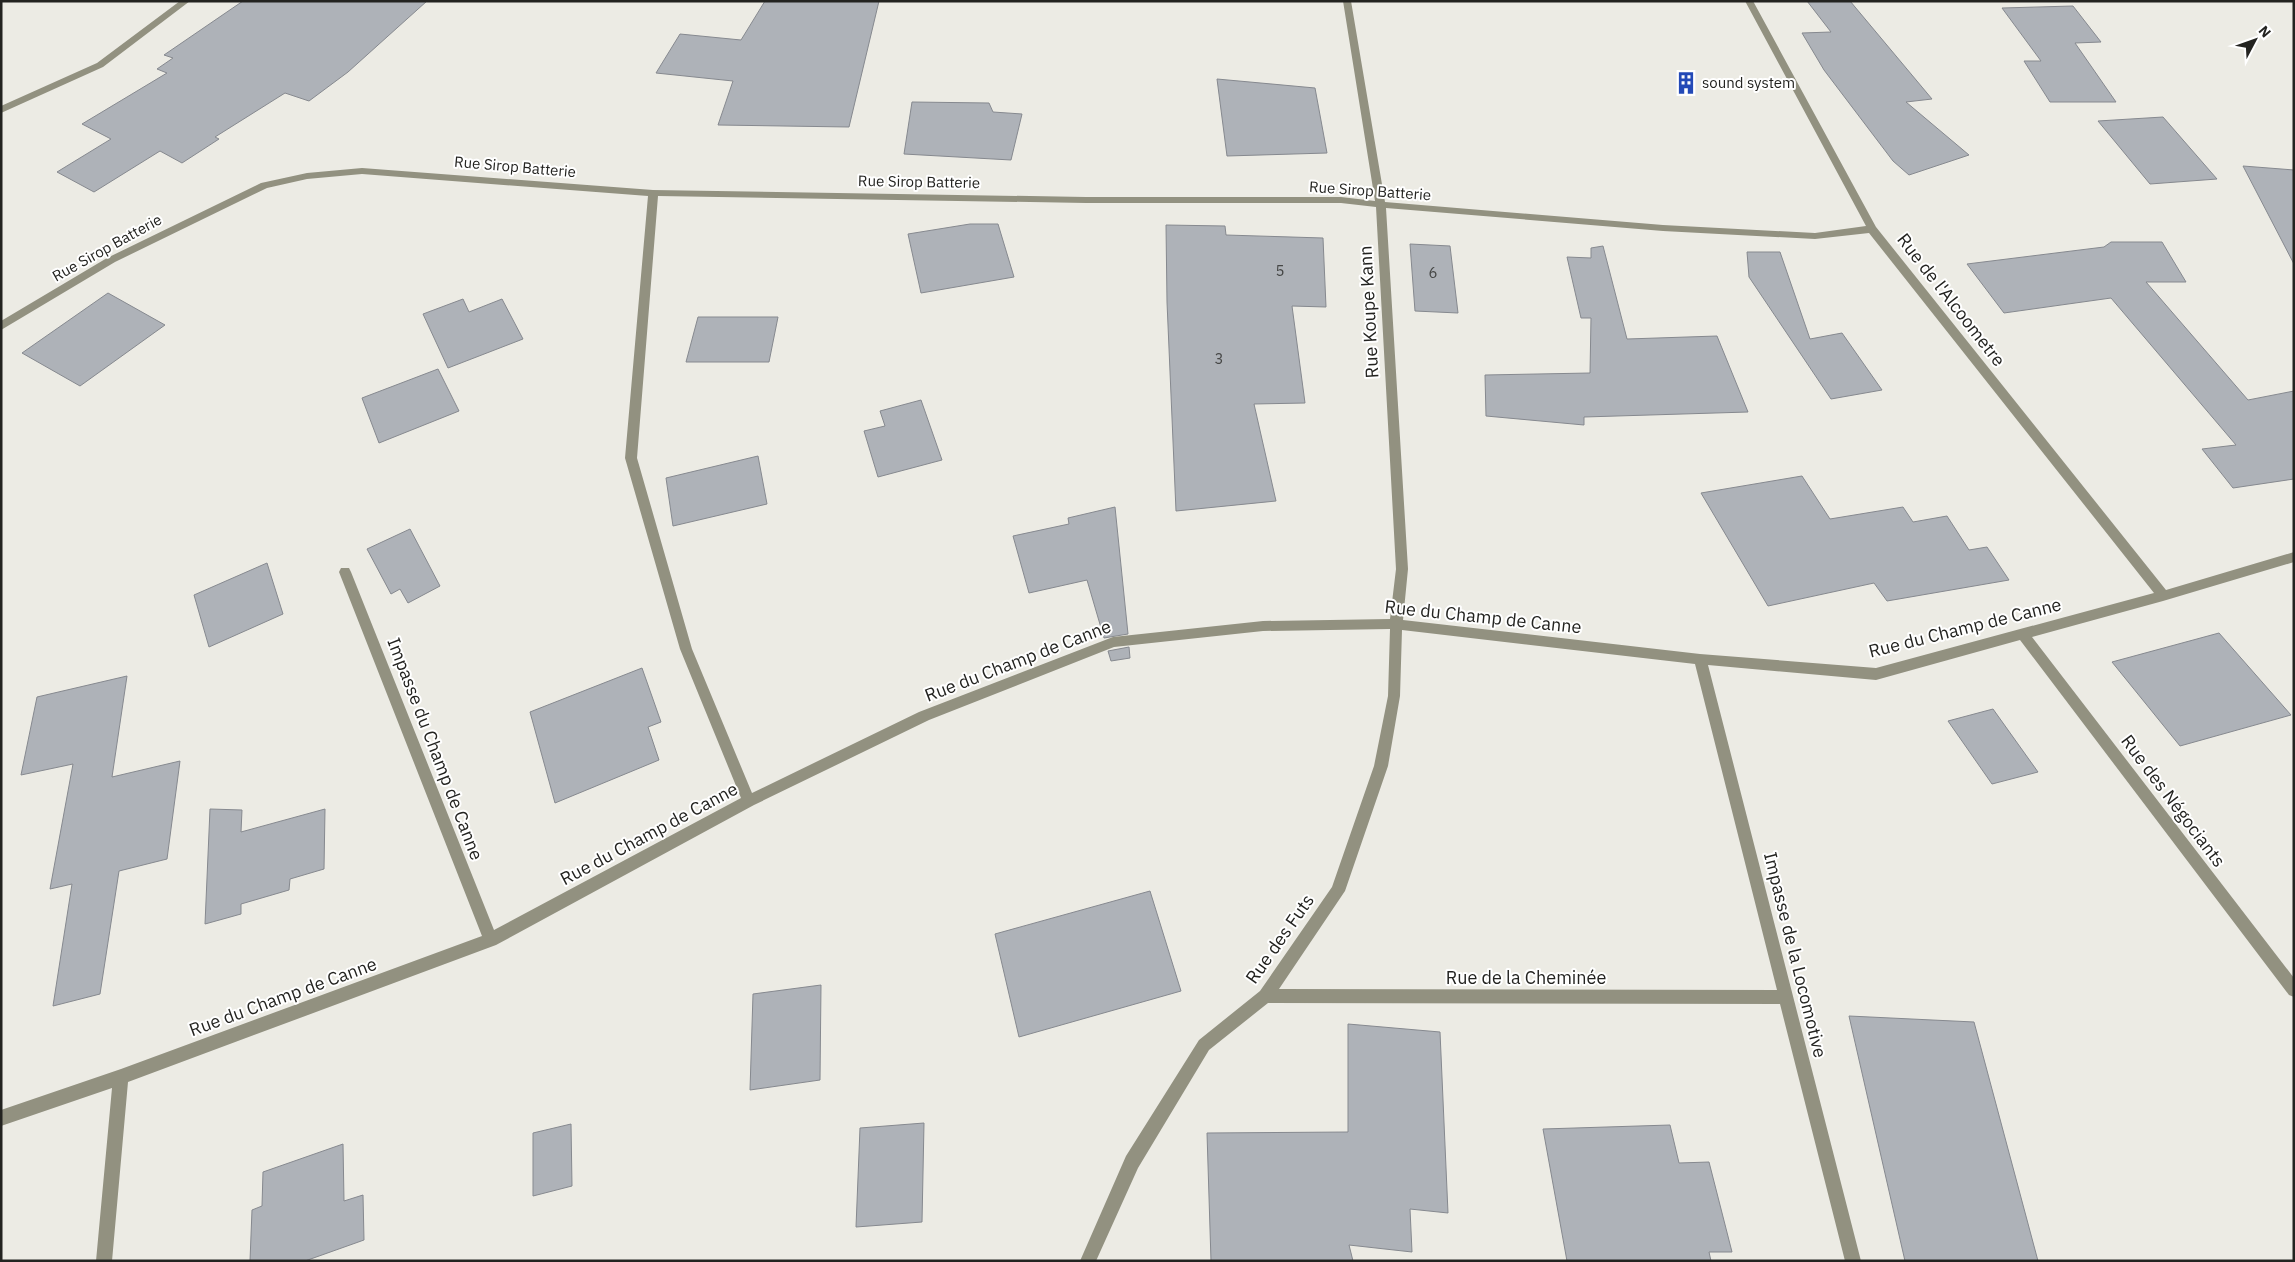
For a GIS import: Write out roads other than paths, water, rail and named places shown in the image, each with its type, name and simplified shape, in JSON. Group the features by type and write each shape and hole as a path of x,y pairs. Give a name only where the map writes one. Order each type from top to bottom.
{"street":[{"path":"1,110 100,65 186,1"},
{"name":"Rue Koupe Kann","path":"1347,1 1381,206 1402,569 1396,624"},
{"name":"Rue de l'Alcoometre","path":"1749,1 1872,229 2164,596"},
{"name":"Rue Sirop Batterie","path":"1,326 111,260 264,185 307,176 362,171 653,193 1086,200 1341,200 1381,206 1663,228 1815,236 1872,229"},
{"path":"653,193 631,458 686,649 748,801"},
{"name":"Rue du Champ de Canne","path":"1,1118 121,1078 491,940 748,801 884,737 924,716 1112,642 1263,626 1396,624 1700,659 1876,674 2164,596 2294,557"},
{"name":"Impasse du Champ de Canne","path":"345,572 491,940"},
{"name":"Rue des Futs","path":"1088,1261 1132,1162 1204,1045 1265,996 1338,891 1381,766 1394,696 1396,624"},
{"name":"Rue des Négociants","path":"2022,634 2294,990"},
{"name":"Impasse de la Locomotive","path":"1700,659 1853,1261"},
{"name":"Rue de la Cheminée","path":"1265,996 1787,997"},
{"path":"104,1261 121,1078"}],"place":[{"name":"sound system","path":"1686,83"}]}
